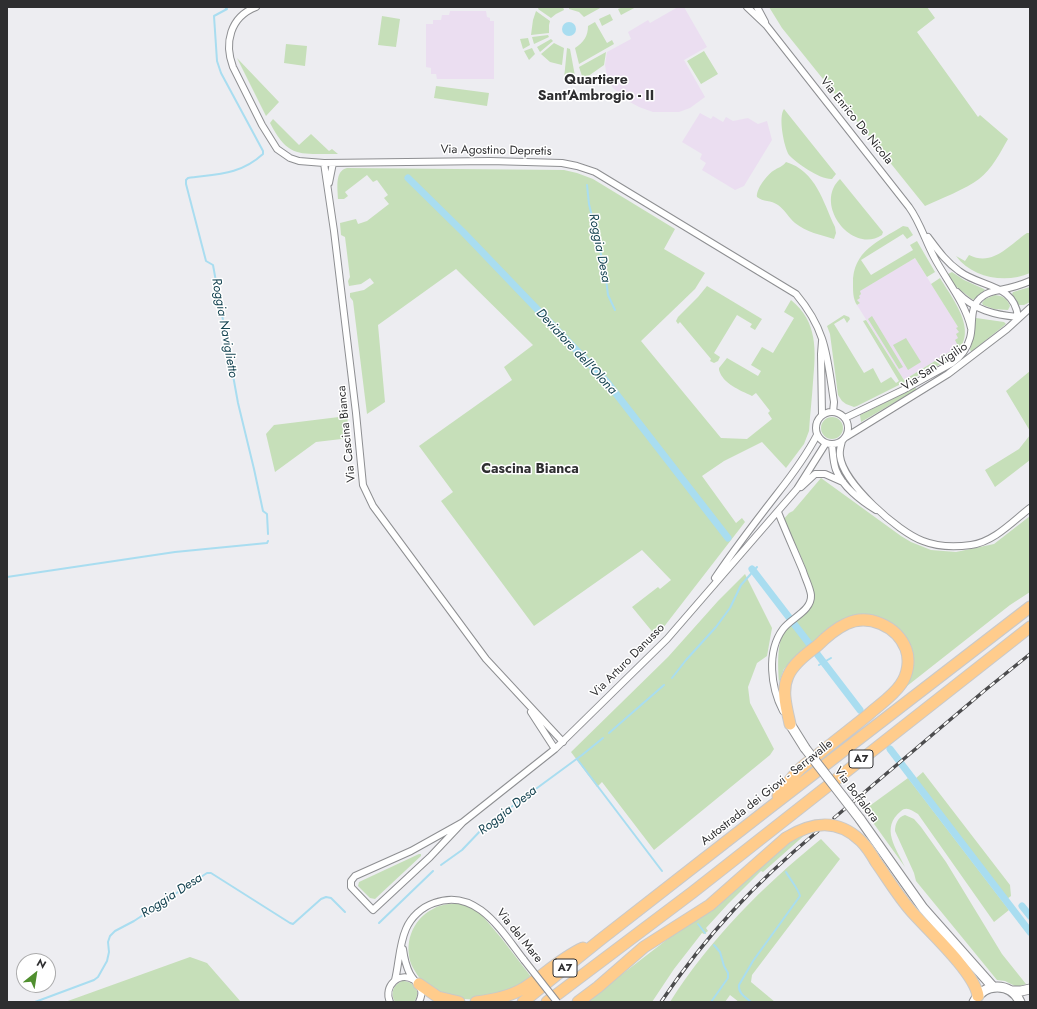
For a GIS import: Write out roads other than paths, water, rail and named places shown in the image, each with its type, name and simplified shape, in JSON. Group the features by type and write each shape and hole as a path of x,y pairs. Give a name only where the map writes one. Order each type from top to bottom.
{"highway":[{"name":"Autostrada dei Giovi - Serravalle","path":"522,1002 768,809 1030,607"},
{"path":"768,809 797,771 892,694 901,684 905,676 908,659 906,649 895,632 872,620 854,621 845,624 803,656 788,676 785,687 785,700 790,724"},
{"name":"A7","path":"547,1002 693,892 1030,627"},
{"path":"620,967 644,948 710,905 786,838 800,829 814,825 836,827 851,833 862,842 911,911 965,971 975,986 976,999"},
{"path":"578,1002 598,987 620,967 693,892"},
{"path":"476,1002 507,996 523,988 570,954 600,940"},
{"path":"416,982 438,997 459,1002"}],"street":[{"name":"Via Agostino Depretis","path":"256,7 239,19 231,31 228,52 232,67 262,125 277,149 290,158 299,161 324,163 490,161 562,163 595,172 796,294 814,318 827,353 834,412"},
{"name":"Via Enrico De Nicola","path":"747,7 766,26 915,214 933,254 968,317 971,328"},
{"name":"Via Enrico De Nicola","path":"757,7 766,26"},
{"name":"Via Cascina Bianca","path":"324,163 356,413 363,485 373,506 486,659 522,700 563,742"},
{"name":"Via Cascina Bianca","path":"328,187 333,163"},
{"name":"Via Enrico De Nicola","path":"924,233 959,272 971,279 1007,293 1018,310 1018,317 992,313 975,306 964,299 952,287"},
{"path":"975,306 982,296 1030,281"},
{"name":"Via San Vigilio","path":"845,418 903,390 959,358 964,352 970,338 972,317 975,306"},
{"name":"Via San Vigilio","path":"844,439 948,374 1007,329 1018,317 1030,308"},
{"name":"Via Agostino Depretis","path":"822,339 822,415"},
{"path":"883,513 869,506 854,494 843,482 836,470 829,444 817,435 816,422 822,415 834,412 845,418 848,427 840,456 844,469 851,480 903,531 922,541 943,546 972,545 986,541 1030,508"},
{"name":"Via Arturo Danusso","path":"706,592 731,554 812,446 817,435"},
{"path":"829,444 844,439"},
{"name":"Via Arturo Danusso","path":"463,822 563,742 667,639 706,592 778,512 797,489 829,444"},
{"path":"797,489 803,486 815,474 825,474 843,482"},
{"path":"790,477 794,476 799,480 797,489"},
{"name":"Via Boffalora","path":"778,512 811,595 806,607 783,628 774,650 773,673 775,688 781,706 805,748 860,819 923,908 993,987"},
{"name":"Via Cascina Bianca","path":"522,700 555,749"},
{"path":"463,822 430,857 373,910 351,887 351,881 355,876 411,850 463,822"},
{"name":"Via del Mare","path":"389,999 390,986 395,980 408,925 420,911 438,901 457,899 469,902 484,911 557,1002"},
{"path":"403,943 406,961 411,975 422,994 419,1002"},
{"path":"395,980 404,977 416,982"},
{"path":"976,999 985,990 993,987 1003,987 1012,991 1020,1002"},
{"path":"1012,991 1030,989"},
{"path":"1024,1002 1030,989"},
{"path":"383,1002 389,999"}],"water":[{"path":"566,22 572,22 576,26 576,32 572,36 566,36 562,32 562,26"}],"waterway":[{"name":"Roggia Naviglietto","path":"225,7 227,9 214,16 217,61 221,73 263,151 263,154 246,166 237,170 188,178 186,180 186,184 206,261 213,265 238,403 263,511 267,514 268,534"},
{"name":"Deviatore dell'Olona","path":"408,178 463,232 607,382 728,538"},
{"name":"Roggia Desa","path":"587,185 589,204 605,271 608,295 615,310"},
{"name":"Roggia Naviglietto","path":"7,577 175,552 267,543 268,541"},
{"name":"Roggia Desa","path":"672,678 716,627 730,608 741,585 757,567"},
{"path":"752,569 860,710"},
{"path":"819,665 831,658"},
{"name":"Roggia Desa","path":"609,733 664,685"},
{"name":"Roggia Desa","path":"441,865 462,850 484,827 603,738"},
{"path":"890,749 1030,932"},
{"name":"Roggia Desa","path":"577,759 662,871"},
{"name":"Roggia Desa","path":"379,923 433,871"},
{"path":"751,1002 741,993 739,985 753,961 800,896 786,872"},
{"name":"Roggia Desa","path":"35,1002 94,980 98,977 107,961 109,952 108,942 110,936 115,931 134,921 207,873 211,873 293,924 321,899 326,897 331,898 345,912"},
{"path":"1022,906 1030,916"},
{"name":"Roggia Desa","path":"698,924 705,933"},
{"name":"Roggia Desa","path":"711,1002 728,978 728,973 724,966 720,952 714,945"}],"railway":[{"path":"834,818 1030,654"},
{"path":"661,1002 678,977 733,910 773,870 818,831"}],"district":[{"name":"Quartiere Sant'Ambrogio - II","path":"596,90"},
{"name":"Cascina Bianca","path":"530,470"}]}
